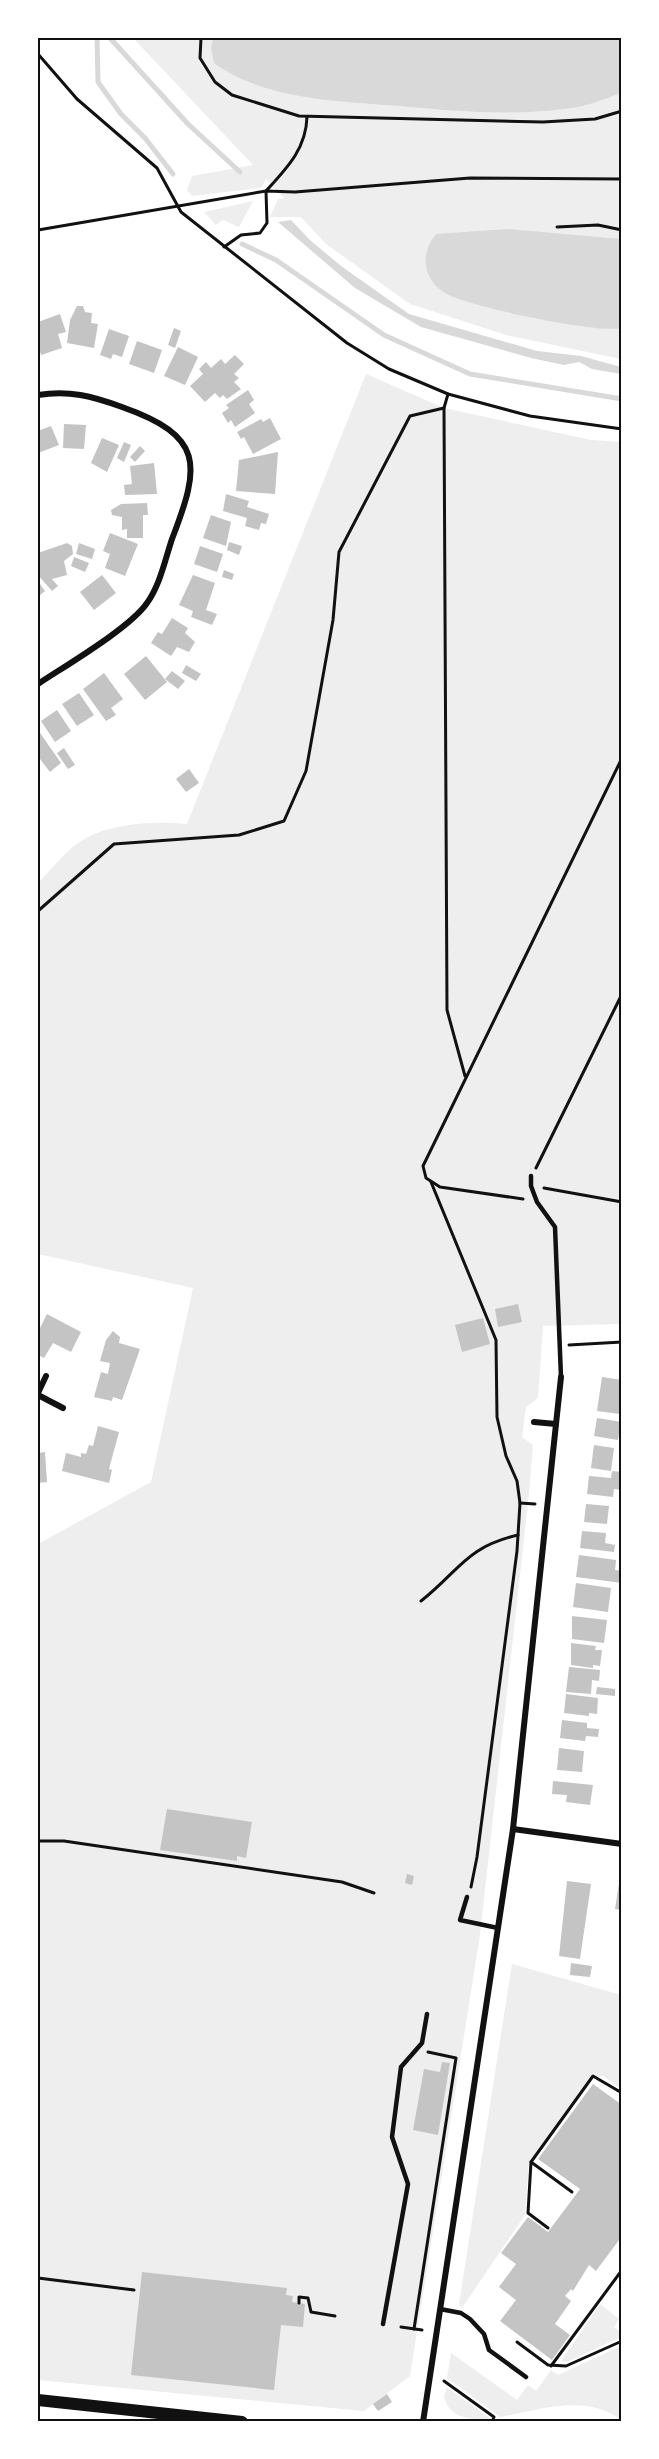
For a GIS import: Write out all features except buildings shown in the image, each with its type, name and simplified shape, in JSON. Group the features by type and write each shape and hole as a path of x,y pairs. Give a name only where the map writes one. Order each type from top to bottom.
{"main road":[{"path":"38,2400 242,2421"}],"street":[{"path":"38,395 70,392 85,394 149,417 166,426 182,441 188,454 190,479 182,513 146,605 101,641 38,684"},
{"path":"46,1376 38,1394 63,1407"},
{"path":"423,2421 500,1928 513,1829 561,1377"},
{"path":"534,1422 556,1424"},
{"path":"513,1829 621,1844"}],"lane":[{"path":"531,1176 531,1186 537,1202 555,1227 558,1256 558,1346 561,1377"},
{"path":"466,1897 460,1920 500,1928"},
{"path":"383,2324 408,2184 392,2137 401,2067 422,2043 427,2014"},
{"path":"440,2308 461,2313 470,2319 484,2334 489,2350 526,2377"}],"path":[{"path":"201,38 200,58 215,82 232,95 257,105 307,117 543,122 596,119 621,111"},
{"path":"38,54 77,99 157,168 181,212 347,343 389,369 448,394 530,416 621,429"},
{"path":"223,247 241,236 260,233 267,223 266,191 301,150 307,117"},
{"path":"38,230 266,191 295,192 470,178 621,179"},
{"path":"557,227 598,225 621,230"},
{"path":"448,394 444,408 447,1010 465,1076"},
{"path":"38,911 114,844 239,835 284,821 306,771 333,620 339,552 410,416 444,408"},
{"path":"537,1202 440,1187 426,1178 423,1166 621,758"},
{"path":"531,1176 621,994"},
{"path":"431,1182 496,1340 497,1417 506,1456 517,1481 520,1503 518,1535 477,1857 466,1897"},
{"path":"531,1186 621,1202"},
{"path":"558,1346 621,1342"},
{"path":"520,1503 535,1504"},
{"path":"421,1601 442,1584 468,1556 492,1541 518,1535"},
{"path":"38,1841 64,1840 342,1882 374,1893"},
{"path":"414,2329 456,2058 415,2050"},
{"path":"548,2228 528,2213 531,2162 593,2076 621,2093"},
{"path":"449,2103 459,2104"},
{"path":"531,2162 572,2192"},
{"path":"551,2366 621,2270"},
{"path":"38,2278 134,2290"},
{"path":"299,2303 299,2297 308,2298 311,2312 335,2316"},
{"path":"401,2327 422,2330"},
{"path":"517,2342 551,2366 566,2366 621,2341"},
{"path":"444,2381 494,2417 492,2421"}],"shaded area":[{"path":"133,38 621,38 621,359 506,335 410,304 326,244 301,217 270,217 278,199 284,198 266,179 261,188 192,196 187,190 192,176 253,165"},
{"path":"213,38 621,38 621,93 579,107 523,112 461,111 303,97 256,85 214,63 211,48"},
{"path":"253,201 239,227 223,220 216,225 204,212"},
{"path":"291,220 310,240 341,266 409,314 537,351 581,356 621,367 621,374 592,369 579,362 564,365 531,358 421,327 355,288 278,222"},
{"path":"507,229 621,239 621,328 587,327 504,311 457,298 437,287 426,265 427,250 436,234"},
{"path":"366,374 444,408 591,440 621,442 621,1324 543,1326 538,1398 526,1407 522,1437 533,1445 529,1494 480,1935 410,2376 364,2411 38,2380 38,1544 151,1482 193,1288 38,1254 38,883 73,847 97,833 135,824 187,824"},
{"path":"512,1964 621,1995 621,2089 603,2076 598,2077 593,2073 529,2162 525,2215 462,2308 459,2304"},
{"path":"600,2304 619,2319 614,2327 621,2332 621,2337 567,2362 561,2361"},
{"path":"621,2346 621,2420 593,2407 578,2405 500,2417 447,2378 451,2353 517,2400 528,2385 536,2391 551,2370 558,2375"},
{"path":"447,2387 491,2419 489,2421 474,2419 461,2416 451,2410 444,2397"}],"waterway":[{"path":"97,38 98,82 121,114 145,138 173,174"},
{"path":"110,38 188,124 240,172"},
{"path":"242,244 276,260 384,335 470,374 622,399"}]}
